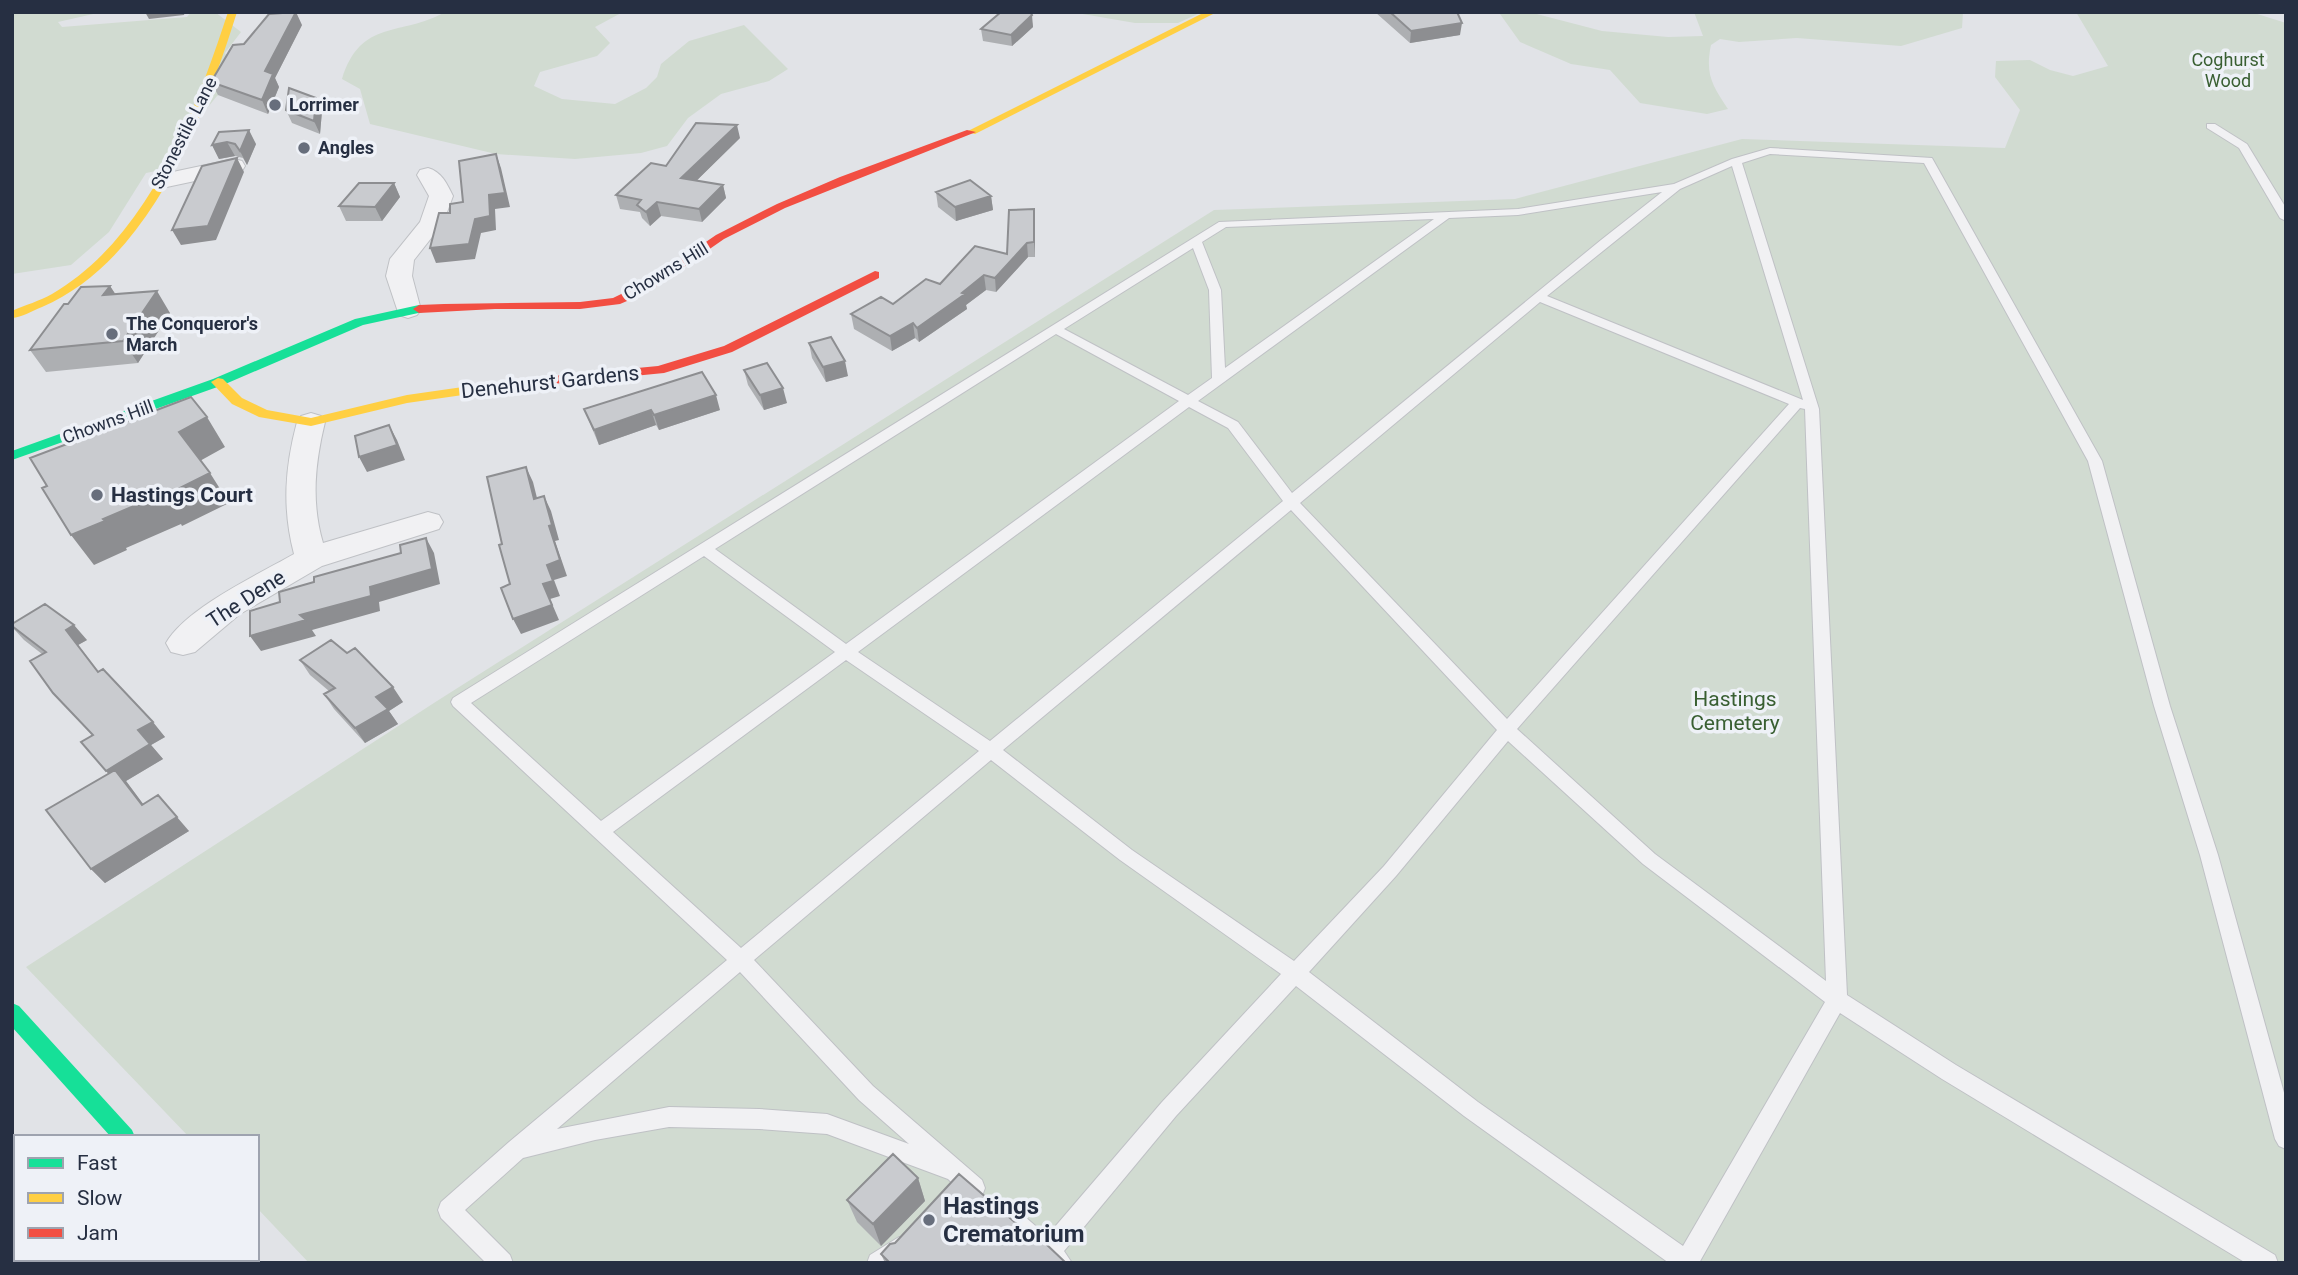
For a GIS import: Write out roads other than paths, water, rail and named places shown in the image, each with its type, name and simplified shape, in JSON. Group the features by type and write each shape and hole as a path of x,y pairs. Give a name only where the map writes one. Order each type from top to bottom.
{"street":[{"name":"Stonestile Lane","path":"13,317 51,301 86,275 128,230 162,181 221,59 233,12"},
{"name":"Chowns Hill","path":"12,456 218,382 337,330 408,310 495,305 578,305 616,301 642,289 720,237 782,206 849,177 988,126 1213,12"},
{"path":"162,181 234,166"},
{"path":"408,310 399,276 402,259 431,223 441,197 436,184 428,175"},
{"name":"Denehurst Gardens","path":"218,382 237,401 264,414 311,422 421,397 517,383 659,370 728,349 875,275"},
{"path":"311,422 303,451 298,492 304,536 311,558"},
{"name":"The Dene","path":"183,643 229,606 311,558 428,522"},
{"path":"12,1012 123,1135"}],"lane":[{"path":"2211,126 2243,146 2286,218"},
{"path":"502,1263 449,1210 517,1149 865,855 993,752 1605,242 1676,187 1736,161 1770,151 1928,160 2095,460 2162,706 2212,869 2286,1139"},
{"path":"703,548 847,653 993,752 1126,855 1295,973 1471,1109 1686,1262 1837,1000 1805,406 1736,161"},
{"path":"1676,187 1518,212 1223,224 458,702 742,961 866,1093 1055,1257 1169,1109 1390,871 1507,730 1805,406"},
{"path":"600,832 847,653 1035,512 1445,216"},
{"path":"1196,240 1214,290 1219,381"},
{"path":"1540,298 1805,406"},
{"path":"1055,329 1233,425 1292,503 1507,730 1649,859 1837,1000 1949,1072 2267,1263"},
{"path":"517,1149 595,1130 669,1117 759,1119 827,1125 955,1173"},
{"path":"946,1198 955,1173"},
{"path":"878,1263 892,1256 910,1237"}],"place":[{"name":"Lorrimer","path":"275,105"},
{"name":"Angles","path":"304,148"},
{"name":"The Conqueror's March","path":"112,334"},
{"name":"Hastings Court","path":"97,495"},
{"name":"Hastings Crematorium","path":"929,1220"}],"park label":[{"name":"Coghurst Wood","path":"2228,70"},
{"name":"Hastings Cemetery","path":"1735,711"}]}
